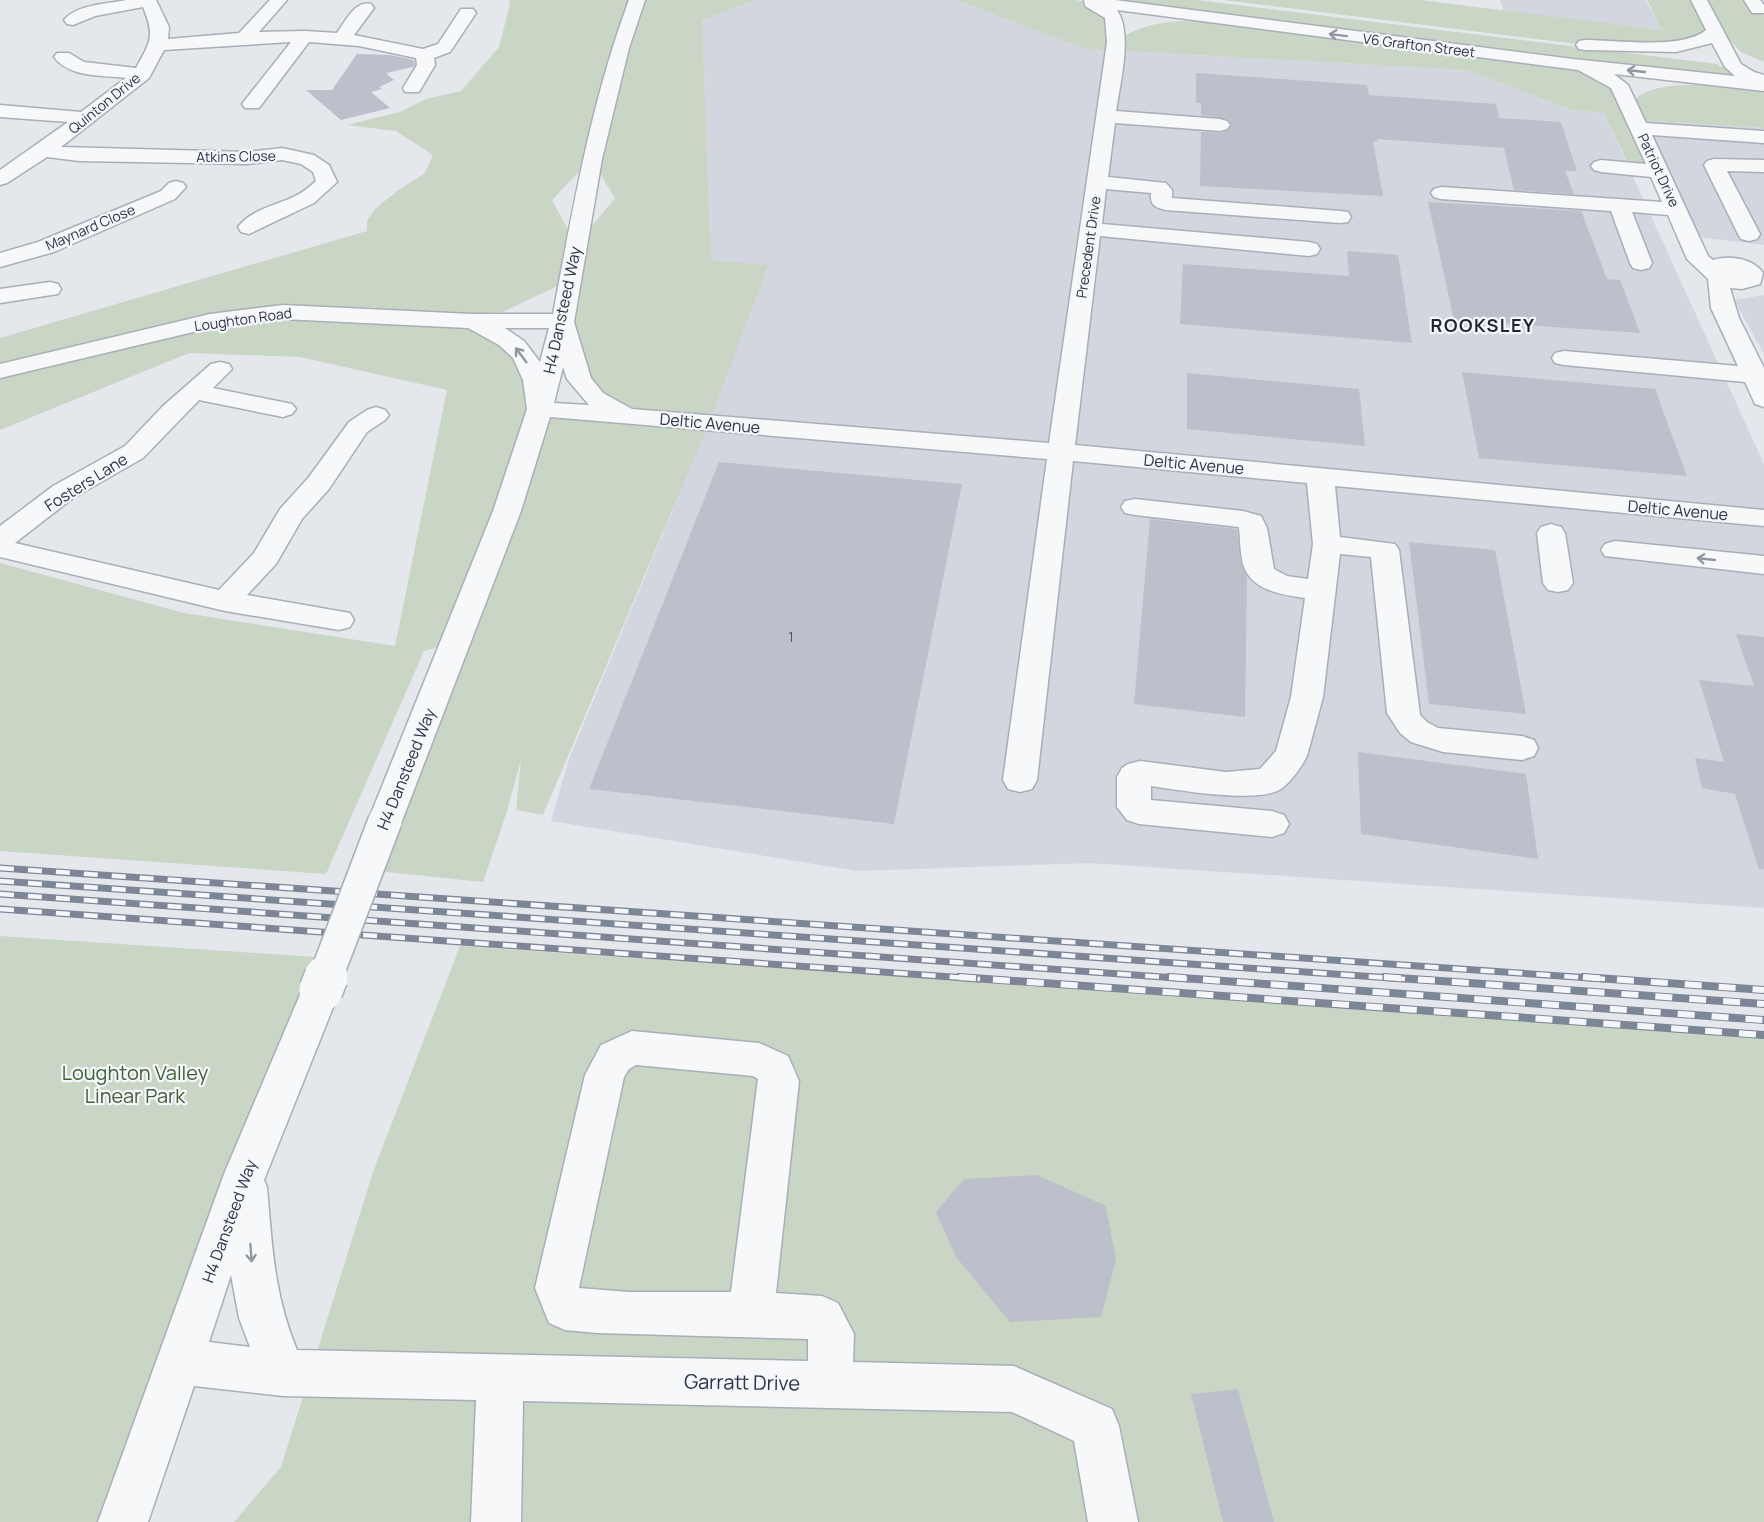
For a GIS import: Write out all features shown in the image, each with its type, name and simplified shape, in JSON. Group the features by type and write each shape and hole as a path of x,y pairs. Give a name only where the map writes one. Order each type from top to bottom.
{"street":[{"path":"245,37 279,0"},
{"name":"H4 Dansteed Way","path":"123,1522 245,1174 321,990 503,522 540,409 563,321 592,159 614,70 637,0"},
{"name":"V6 Grafton Street","path":"1075,0 1573,64 1762,77"},
{"path":"1699,0 1732,63 1740,72 1762,77"},
{"path":"73,11 90,12 148,1 160,27 158,45 245,37 305,36 383,43 424,55 444,48 467,13"},
{"name":"Precedent Drive","path":"1020,780 1116,42 1116,20 1113,14 1093,3"},
{"path":"342,38 365,8"},
{"path":"1116,42 1139,28 1187,21 1228,21"},
{"path":"1585,45 1676,47 1719,35"},
{"path":"1719,35 1762,77"},
{"path":"252,104 305,36"},
{"path":"1563,42 1732,63"},
{"name":"Quinton Drive","path":"0,179 43,151 142,74 158,45"},
{"path":"412,88 426,65 424,55"},
{"path":"63,57 79,67"},
{"name":"Patriot Drive","path":"1573,64 1611,79 1641,97 1640,128 1698,259 1740,272 1732,316 1764,399"},
{"path":"54,75 79,67 142,74"},
{"path":"1641,97 1691,85 1762,77"},
{"path":"0,111 86,118"},
{"path":"1105,116 1220,125"},
{"path":"1640,128 1764,137"},
{"name":"Atkins Close","path":"43,151 79,155 247,158 282,154 307,159 322,169 327,182 307,199 270,214 249,227"},
{"path":"1749,234 1714,165 1764,165"},
{"path":"1601,166 1660,172"},
{"path":"1096,182 1159,187 1162,190 1161,201 1166,204 1340,218"},
{"name":"Maynard Close","path":"0,260 46,247 168,195 176,187"},
{"path":"1441,193 1677,209"},
{"path":"1619,205 1641,263"},
{"path":"1090,229 1310,249"},
{"path":"0,296 50,289"},
{"name":"Loughton Road","path":"0,371 210,321 282,312 472,321 563,321"},
{"path":"472,321 500,333 519,351 532,371 540,409"},
{"name":"Deltic Avenue","path":"563,321 579,379 594,398 623,414"},
{"path":"1564,358 1749,357"},
{"name":"Fosters Lane","path":"0,540 63,492 134,452 172,411 220,369"},
{"path":"196,392 283,409"},
{"name":"Deltic Avenue","path":"540,409 623,414 1062,452 1764,518"},
{"path":"225,601 266,558 290,515 319,483 358,428 376,415"},
{"path":"1272,824 1139,811 1134,807 1134,777 1140,773 1226,784 1269,780 1291,756 1307,697 1327,544 1320,476"},
{"path":"1135,507 1243,519 1251,522 1260,572 1266,578 1290,586 1321,590"},
{"path":"1551,533 1558,583"},
{"path":"1327,544 1385,550 1403,713 1408,723 1422,734 1436,739 1522,748"},
{"path":"0,548 225,601 339,620"},
{"path":"1615,550 1764,565"},
{"path":"751,1314 779,1081 774,1068 759,1060 632,1048 615,1057 605,1075 557,1288 565,1308 592,1311 751,1314 822,1318 831,1334 830,1384"},
{"path":"245,1174 251,1263 261,1318 283,1373"},
{"name":"Garratt Drive","path":"178,1362 283,1373 1014,1389 1095,1426 1113,1522"},
{"path":"496,1522 500,1376"}],"shaded area":[{"path":"756,0 956,0 1085,49 1467,70 1572,110 1604,113 1764,464 1764,908 1089,863 857,871 551,821 569,759 671,514 767,265 711,260 702,20"},
{"path":"1500,0 1645,0 1663,30 1504,12"},
{"path":"1636,120 1764,128 1764,245 1689,236"},
{"path":"1764,295 1764,354 1734,300"}],"green space":[{"path":"509,0 756,0 702,20 711,260 768,265 709,423 543,815 516,810 521,760 483,882 367,870 540,409 621,414 579,379 570,280 503,312 463,314 365,307 288,312 471,330 487,334 524,368 527,401 525,416 483,537 436,648 424,651 326,874 0,851 0,563 184,613 395,646 447,390 300,357 189,353 0,430 0,338 367,231 367,221 375,209 425,173 433,155 396,131 347,125 400,112 426,99 461,91 499,47 510,4","holes":["591,159 615,198 576,245 552,200"]},
{"path":"956,0 1075,0 1093,3 1106,9 1116,42 1141,28 1155,24 1184,21 1228,21 1598,72 1629,105 1641,95 1673,86 1712,86 1764,92 1764,128 1637,120 1660,172 1630,168 1604,113 1572,110 1467,70 1085,49"},
{"path":"1110,0 1197,0 1717,64 1744,79"},
{"path":"1224,0 1420,0 1662,30 1647,0 1752,0 1764,16 1764,62 1741,52 1731,41 1708,38 1691,44 1585,45"},
{"name":"Loughton Valley Linear Park","path":"0,936 333,958 123,1522 0,1522"},
{"path":"460,946 1764,1035 1764,1522 234,1522 281,1467 373,1172"}],"building":[{"path":"357,54 390,55 414,60 415,65 386,73 394,80 379,87 382,89 371,92 390,108 341,120 306,90 332,90"},
{"path":"1196,73 1367,85 1369,95 1496,104 1499,118 1561,122 1577,171 1565,171 1574,194 1514,190 1504,148 1377,139 1378,142 1373,141 1383,196 1200,186 1201,132 1221,133 1229,130 1232,125 1228,119 1201,115 1201,103 1196,103"},
{"path":"1428,202 1581,211 1607,279 1620,280 1640,333 1454,320"},
{"path":"1347,251 1398,255 1412,343 1180,324 1183,264 1349,276"},
{"path":"1462,372 1655,389 1687,476 1479,458"},
{"path":"1187,373 1359,389 1365,446 1187,429"},
{"path":"719,462 962,484 894,824 589,789"},
{"path":"1150,519 1237,529 1240,560 1247,577 1245,717 1134,704"},
{"path":"1409,542 1495,550 1526,714 1429,704"},
{"path":"1736,634 1764,637 1764,869 1759,870 1735,794 1702,788 1695,758 1724,762 1699,680 1754,686"},
{"path":"1358,752 1526,774 1538,859 1361,834"},
{"path":"1037,1175 1106,1206 1116,1260 1101,1317 1010,1322 956,1257 936,1212 964,1179"},
{"path":"1238,1389 1274,1522 1223,1522 1191,1394"}],"railway":[{"path":"0,868 1605,979"},
{"path":"0,881 1405,979"},
{"path":"0,894 1190,979"},
{"path":"0,909 980,979"},
{"path":"959,977 1764,1035"},
{"path":"1169,977 1764,1020"},
{"path":"1384,977 1764,1004"},
{"path":"1583,977 1764,990"}],"district":[{"name":"ROOKSLEY","path":"1483,325"}]}
